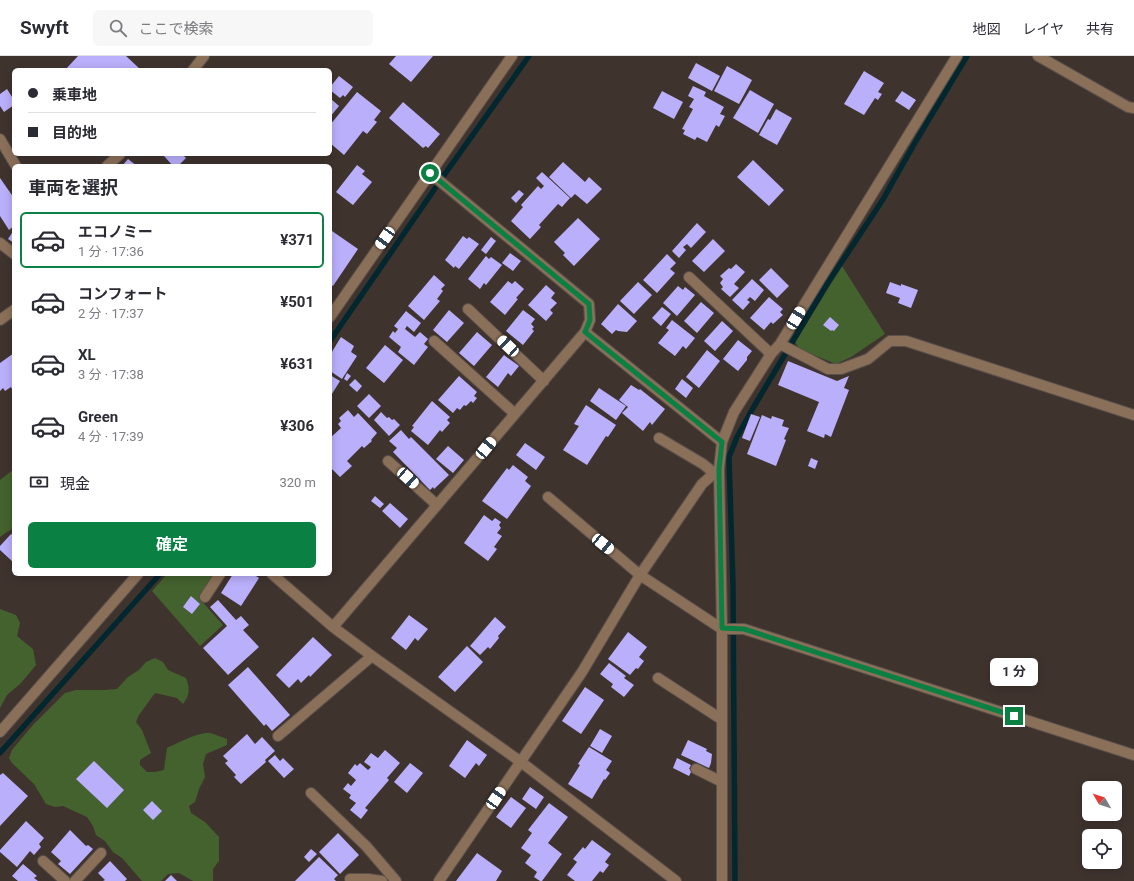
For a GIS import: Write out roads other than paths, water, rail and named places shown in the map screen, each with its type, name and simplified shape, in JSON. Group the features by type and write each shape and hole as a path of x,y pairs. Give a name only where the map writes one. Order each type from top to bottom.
{"street":[{"path":"195,68 204,56"},
{"path":"332,315 512,56"},
{"path":"722,881 722,628 716,471 722,442 734,412 771,354 780,344 957,56"},
{"path":"1038,56 1128,107 1134,108"},
{"path":"0,139 15,164"},
{"path":"110,164 118,156"},
{"path":"333,627 585,332 590,320 589,304 430,173"},
{"path":"0,242 12,252"},
{"path":"689,277 771,354"},
{"path":"468,309 544,380"},
{"path":"0,320 12,311"},
{"path":"585,332 722,442"},
{"path":"434,341 515,414"},
{"path":"780,344 828,369 841,369 868,359 890,341 906,342 1134,415"},
{"path":"659,438 716,471"},
{"path":"388,461 437,505"},
{"path":"439,881 582,672 640,575 702,484 716,471"},
{"path":"548,497 640,575 722,628 744,629 1134,755"},
{"path":"0,732 136,576"},
{"path":"205,597 219,576"},
{"path":"274,576 333,627 520,762 676,881"},
{"path":"278,736 372,656"},
{"path":"658,678 722,719"},
{"path":"696,770 722,782"},
{"path":"311,793 366,846 396,881"},
{"path":"75,881 101,853"},
{"path":"43,861 65,881"},
{"path":"350,880 368,879 382,881"}],"waterway":[{"path":"332,338 447,171 529,56"},
{"path":"735,881 733,585 729,457 737,437 753,408 827,284 882,201 967,56"},
{"path":"0,753 158,576"}]}
